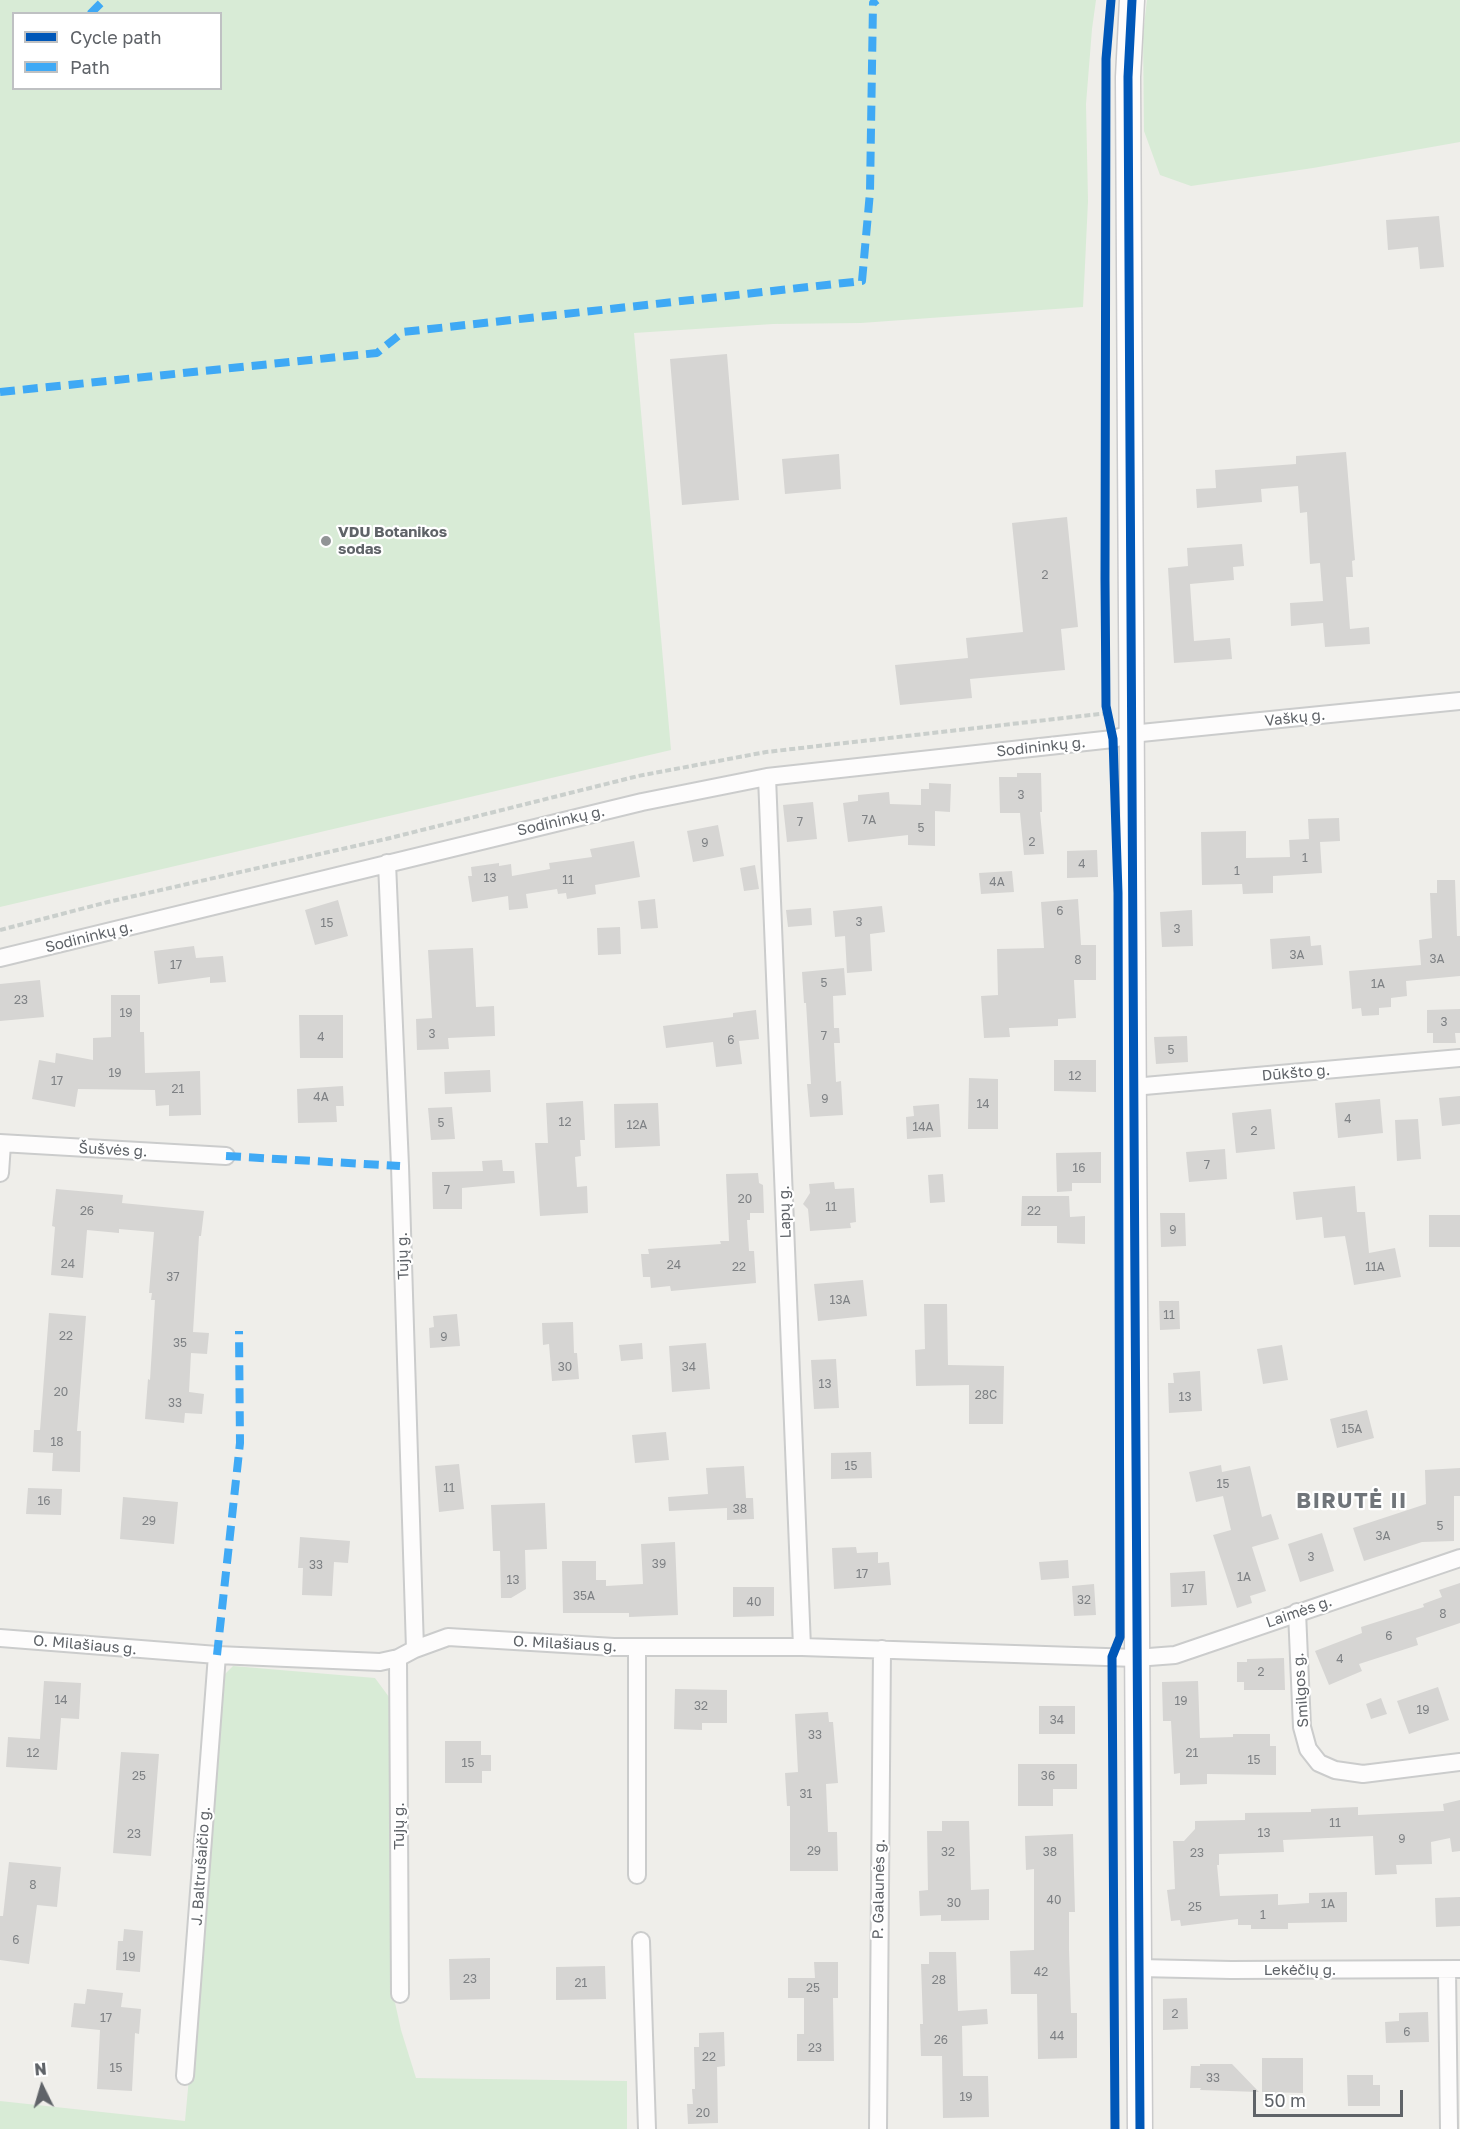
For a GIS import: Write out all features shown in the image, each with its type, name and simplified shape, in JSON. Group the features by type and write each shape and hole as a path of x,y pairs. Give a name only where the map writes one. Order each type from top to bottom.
{"street":[{"path":"1132,0 1128,77 1132,1087 1140,2129"},
{"name":"Vaškų g.","path":"1131,734 1460,701"},
{"name":"Sodininkų g.","path":"0,958 387,862 642,802 768,777 1113,739 1131,734"},
{"name":"Lapų g.","path":"768,777 802,1647"},
{"name":"Tujų g.","path":"387,862 416,1649"},
{"name":"Dūkšto g.","path":"1132,1087 1460,1058"},
{"path":"0,1173 1,1144"},
{"name":"Šušvės g.","path":"1,1144 226,1156"},
{"name":"Laimės g.","path":"1136,1658 1175,1655 1460,1558"},
{"name":"Smilgos g.","path":"1296,1612 1302,1727 1308,1749 1319,1763 1335,1770 1363,1774 1460,1762"},
{"name":"O. Milašiaus g.","path":"0,1638 217,1655 380,1662 398,1658 448,1637 637,1647 802,1647 1136,1658"},
{"path":"637,1647 637,1875"},
{"name":"P. Galaunės g.","path":"878,2129 882,1649"},
{"name":"J. Baltrušaičio g.","path":"185,2076 217,1655"},
{"name":"Tujų g.","path":"398,1658 400,1994"},
{"path":"641,1941 646,2129"},
{"name":"Lekėčių g.","path":"1139,1968 1454,1969"},
{"path":"1449,2129 1454,1969"}],"green space":[{"name":"VDU Botanikos sodas","path":"0,0 1096,0 1086,104 1088,201 1083,307 861,323 773,324 634,333 671,750 0,907"},
{"path":"1147,0 1460,0 1460,142 1313,168 1191,186 1160,175 1144,131 1143,34"},
{"path":"233,1666 375,1678 389,1697 394,1998 416,2078 627,2081 627,2129 0,2129 0,2101 185,2121 207,1885 222,1677"}],"building":[{"path":"1439,216 1444,267 1420,269 1418,247 1388,250 1386,220"},
{"path":"727,354 739,500 682,505 670,359"},
{"path":"1346,452 1355,560 1352,561 1353,577 1346,577 1350,629 1369,627 1370,644 1325,647 1323,623 1291,626 1290,603 1323,601 1320,563 1310,564 1307,512 1300,513 1298,486 1261,489 1262,502 1197,508 1196,489 1216,488 1215,470 1296,464 1296,456"},
{"path":"839,454 841,489 785,494 782,459"},
{"path":"1067,517 1078,627 1061,629 1065,670 970,679 972,698 900,705 895,665 968,658 966,638 1023,632 1012,523"},
{"path":"1242,544 1244,566 1233,567 1234,580 1190,584 1194,641 1230,638 1232,659 1174,663 1168,568 1188,566 1187,548"},
{"path":"1017,773 1041,773 1042,812 1040,812 1044,854 1024,855 1020,813 1000,813 999,777 1017,777"},
{"path":"929,783 951,784 950,812 935,811 935,846 908,845 908,835 848,842 843,803 858,801 858,795 889,792 890,804 921,805 921,789 929,789"},
{"path":"813,802 817,839 787,842 783,805"},
{"path":"1339,818 1340,841 1320,842 1322,873 1273,876 1273,893 1243,894 1242,884 1202,885 1201,832 1246,831 1246,858 1290,857 1289,840 1309,839 1308,819"},
{"path":"718,825 724,856 693,862 687,831"},
{"path":"634,841 640,877 595,885 596,894 567,899 566,893 558,894 557,889 526,894 528,908 509,910 508,896 472,902 468,876 472,876 471,867 499,863 499,866 511,864 512,876 550,869 549,863 592,857 590,849"},
{"path":"1097,850 1098,877 1067,878 1067,851"},
{"path":"755,865 759,889 744,891 740,868"},
{"path":"1012,871 1014,892 981,894 979,873"},
{"path":"1437,880 1455,880 1457,936 1460,936 1460,976 1406,981 1407,996 1391,998 1391,1007 1379,1008 1379,1015 1362,1016 1361,1008 1352,1009 1349,971 1421,965 1419,940 1432,938 1430,893 1437,893"},
{"path":"655,899 658,928 641,929 638,901"},
{"path":"1078,899 1081,945 1096,945 1096,980 1074,980 1076,1018 1058,1019 1058,1026 1009,1028 1010,1037 984,1038 981,996 998,995 997,949 1044,948 1041,902"},
{"path":"338,900 348,936 315,945 305,910"},
{"path":"882,906 885,932 870,934 872,971 847,973 845,936 835,937 833,911"},
{"path":"811,908 812,925 788,927 786,910"},
{"path":"1192,910 1193,946 1162,947 1160,912"},
{"path":"620,927 621,954 598,955 597,928"},
{"path":"1310,936 1311,946 1321,945 1323,965 1272,969 1270,939"},
{"path":"194,946 196,958 223,956 226,982 210,983 210,977 158,984 154,951"},
{"path":"473,948 476,1007 494,1006 495,1036 448,1038 449,1049 417,1050 416,1019 432,1018 428,950"},
{"path":"844,968 846,995 833,996 834,1028 839,1028 840,1043 834,1043 836,1082 841,1081 843,1115 810,1117 807,1084 811,1084 802,972"},
{"path":"40,980 44,1017 0,1021 0,984"},
{"path":"111,995 140,995 140,1032 144,1032 145,1073 200,1071 201,1115 169,1116 169,1105 156,1106 155,1090 78,1089 75,1107 32,1099 39,1060 55,1063 56,1053 93,1060 93,1038 111,1037"},
{"path":"1460,1009 1460,1033 1455,1033 1456,1043 1433,1043 1433,1033 1427,1033 1427,1010"},
{"path":"756,1010 759,1039 739,1041 742,1064 716,1067 713,1042 666,1048 663,1026 733,1017 733,1013"},
{"path":"299,1015 343,1015 343,1058 300,1058"},
{"path":"1187,1036 1188,1062 1156,1064 1154,1037"},
{"path":"1054,1060 1096,1060 1096,1092 1054,1091"},
{"path":"490,1070 491,1092 445,1094 444,1072"},
{"path":"969,1078 998,1079 998,1129 968,1129"},
{"path":"343,1086 344,1106 336,1106 337,1122 298,1123 297,1089"},
{"path":"1460,1096 1460,1124 1442,1126 1439,1098"},
{"path":"1380,1099 1383,1133 1338,1138 1335,1103"},
{"path":"583,1101 585,1140 580,1140 581,1156 575,1157 577,1187 587,1186 588,1213 540,1216 535,1143 548,1143 546,1103"},
{"path":"658,1103 660,1146 615,1148 614,1104"},
{"path":"939,1104 941,1137 907,1139 906,1117 914,1116 913,1106"},
{"path":"452,1107 455,1139 431,1140 428,1108"},
{"path":"1271,1109 1275,1149 1236,1153 1232,1113"},
{"path":"1418,1119 1421,1159 1397,1161 1395,1120"},
{"path":"1225,1149 1227,1179 1189,1182 1186,1152"},
{"path":"1101,1152 1101,1183 1072,1183 1072,1191 1057,1192 1056,1153"},
{"path":"502,1160 503,1171 514,1171 515,1183 462,1188 462,1209 433,1209 432,1172 483,1171 482,1161"},
{"path":"758,1173 759,1183 763,1185 764,1213 750,1213 750,1220 747,1220 749,1251 754,1251 756,1283 671,1291 670,1286 651,1288 650,1277 643,1277 641,1254 649,1254 648,1249 721,1244 720,1241 729,1241 726,1174"},
{"path":"943,1174 945,1202 930,1203 928,1175"},
{"path":"834,1182 835,1189 854,1188 856,1222 850,1223 851,1228 810,1231 808,1209 803,1204 810,1193 809,1184"},
{"path":"1355,1186 1357,1212 1365,1212 1369,1253 1395,1248 1401,1277 1354,1285 1345,1236 1324,1238 1322,1217 1296,1220 1293,1192"},
{"path":"56,1189 123,1195 122,1203 204,1211 201,1236 199,1236 193,1332 209,1333 207,1354 191,1353 189,1392 204,1394 202,1414 185,1413 184,1423 145,1419 155,1300 151,1300 152,1293 149,1293 154,1232 119,1229 119,1233 87,1230 83,1278 51,1275 55,1227 52,1226"},
{"path":"1022,1196 1069,1196 1070,1217 1085,1216 1085,1244 1057,1243 1057,1226 1021,1226"},
{"path":"1160,1213 1185,1213 1186,1246 1161,1247"},
{"path":"1429,1215 1460,1215 1460,1247 1429,1247"},
{"path":"863,1280 867,1316 818,1321 814,1284"},
{"path":"1159,1301 1179,1301 1180,1329 1160,1330"},
{"path":"924,1304 947,1304 948,1365 1004,1366 1003,1424 969,1424 969,1385 916,1386 915,1350 925,1349"},
{"path":"49,1313 86,1316 77,1431 81,1431 80,1472 52,1471 53,1453 33,1452 34,1430 40,1430"},
{"path":"457,1314 460,1346 430,1348 429,1328 434,1327 433,1316"},
{"path":"573,1322 574,1353 577,1353 579,1379 552,1381 549,1344 543,1345 542,1323"},
{"path":"642,1343 643,1359 621,1361 619,1345"},
{"path":"706,1343 710,1389 672,1392 669,1346"},
{"path":"1282,1345 1288,1380 1263,1384 1257,1349"},
{"path":"836,1359 839,1408 814,1409 811,1360"},
{"path":"1200,1371 1202,1411 1169,1413 1168,1383 1174,1383 1173,1373"},
{"path":"1367,1410 1374,1438 1337,1448 1330,1419"},
{"path":"666,1432 669,1460 635,1463 632,1435"},
{"path":"871,1452 872,1478 831,1479 831,1453"},
{"path":"459,1464 464,1509 439,1512 435,1466"},
{"path":"1221,1465 1222,1472 1250,1466 1262,1517 1271,1514 1279,1539 1252,1547 1266,1591 1250,1596 1252,1603 1237,1608 1213,1535 1231,1530 1223,1496 1196,1502 1189,1472"},
{"path":"744,1466 746,1498 753,1498 754,1519 727,1520 727,1508 669,1511 668,1497 708,1494 706,1468"},
{"path":"1460,1468 1460,1496 1454,1496 1454,1541 1422,1542 1364,1561 1353,1528 1426,1504 1425,1470"},
{"path":"28,1488 62,1489 61,1515 26,1514"},
{"path":"123,1497 178,1502 174,1544 120,1539"},
{"path":"545,1503 547,1549 525,1550 526,1589 511,1598 501,1598 500,1551 493,1551 491,1505"},
{"path":"1322,1533 1334,1571 1300,1582 1288,1544"},
{"path":"300,1537 350,1541 348,1563 334,1562 332,1596 302,1595 303,1568 298,1568"},
{"path":"675,1542 678,1615 629,1617 629,1613 563,1613 562,1561 596,1561 596,1580 606,1580 606,1586 643,1584 641,1544"},
{"path":"856,1547 857,1553 878,1552 878,1563 889,1562 891,1585 834,1589 832,1548"},
{"path":"1068,1560 1069,1578 1041,1580 1039,1562"},
{"path":"1205,1571 1207,1605 1171,1607 1170,1573"},
{"path":"1460,1583 1460,1623 1416,1638 1418,1645 1359,1664 1362,1671 1329,1685 1315,1651 1362,1633 1361,1627 1424,1607 1423,1604 1442,1597 1439,1590"},
{"path":"1094,1584 1096,1615 1074,1616 1072,1586"},
{"path":"733,1587 774,1587 774,1616 733,1617"},
{"path":"1284,1658 1285,1690 1244,1690 1244,1682 1237,1682 1237,1662 1247,1662 1247,1659"},
{"path":"44,1681 81,1683 79,1719 61,1718 57,1770 6,1767 8,1737 40,1739"},
{"path":"1198,1681 1200,1738 1233,1737 1233,1734 1270,1734 1270,1746 1276,1746 1276,1775 1207,1774 1207,1784 1180,1785 1180,1773 1174,1774 1171,1721 1163,1721 1162,1682"},
{"path":"1438,1687 1449,1720 1409,1734 1397,1701"},
{"path":"675,1689 727,1690 727,1723 702,1723 702,1730 674,1729"},
{"path":"1381,1698 1387,1714 1371,1719 1366,1704"},
{"path":"1039,1706 1075,1706 1075,1734 1039,1734"},
{"path":"828,1712 829,1722 833,1722 838,1783 826,1784 828,1832 837,1832 838,1871 790,1871 790,1806 787,1806 785,1773 798,1772 795,1714"},
{"path":"445,1741 481,1741 481,1755 491,1755 491,1771 482,1771 482,1783 445,1783"},
{"path":"121,1752 159,1754 151,1856 113,1853"},
{"path":"1018,1764 1077,1764 1077,1789 1053,1789 1053,1806 1018,1806"},
{"path":"1460,1800 1460,1851 1452,1852 1450,1838 1431,1842 1432,1864 1396,1865 1397,1874 1375,1875 1373,1836 1283,1840 1284,1852 1219,1854 1219,1865 1217,1865 1220,1896 1278,1894 1278,1905 1309,1903 1309,1893 1347,1892 1347,1922 1288,1923 1288,1929 1251,1929 1251,1925 1238,1925 1238,1919 1181,1926 1180,1920 1171,1921 1167,1890 1175,1889 1173,1841 1184,1841 1195,1829 1195,1821 1245,1820 1245,1813 1311,1812 1311,1809 1358,1807 1358,1815 1444,1811 1443,1804"},
{"path":"942,1821 969,1821 971,1890 989,1889 989,1920 941,1921 941,1915 920,1916 919,1891 928,1890 927,1831 942,1831"},
{"path":"1073,1834 1075,1912 1069,1912 1069,1950 1071,2013 1077,2013 1077,2058 1038,2059 1037,1994 1011,1994 1010,1951 1034,1950 1034,1869 1026,1870 1025,1836"},
{"path":"9,1862 61,1867 57,1907 37,1905 29,1964 0,1960 0,1916 3,1916"},
{"path":"1460,1897 1460,1926 1436,1927 1435,1898"},
{"path":"124,1929 143,1931 140,1972 116,1970 118,1941 123,1941"},
{"path":"929,1952 956,1952 958,2011 987,2009 988,2024 962,2026 963,2076 988,2076 989,2117 943,2118 942,2056 921,2056 920,2024 923,2024 921,1964 929,1964"},
{"path":"490,1958 490,1999 450,2000 449,1959"},
{"path":"814,1962 838,1962 838,1998 833,1998 834,2061 797,2061 797,2034 804,2034 804,1998 788,1998 788,1978 815,1978"},
{"path":"605,1966 606,1999 556,2000 556,1967"},
{"path":"87,1989 123,1993 121,2007 141,2009 139,2034 135,2033 132,2091 97,2089 100,2030 71,2027 74,2003 85,2004"},
{"path":"1187,1998 1188,2029 1163,2030 1163,1999"},
{"path":"1428,2012 1429,2042 1386,2043 1385,2022 1399,2021 1399,2013"},
{"path":"724,2032 725,2066 717,2067 718,2123 688,2124 687,2104 693,2104 694,2047 699,2047 699,2033"},
{"path":"1262,2058 1303,2058 1303,2093 1262,2092"},
{"path":"1200,2064 1232,2064 1259,2092 1190,2088 1191,2066 1200,2066"},
{"path":"1347,2075 1373,2075 1373,2085 1380,2085 1380,2106 1348,2106"}],"marked path":[{"path":"92,12 104,0"},
{"path":"0,392 377,353 403,332 862,281 870,192 873,3 877,0"},
{"path":"226,1156 400,1166"},
{"path":"217,1655 240,1443 239,1331"}],"cycle path":[{"path":"1111,0 1106,59 1105,579 1106,706 1113,739 1118,893 1120,1637 1112,1657 1115,2129"},
{"path":"1132,0 1128,77 1140,2129"}],"place":[{"name":"VDU Botanikos sodas","path":"326,541"}],"district":[{"name":"BIRUTĖ II","path":"1352,1501"}]}
